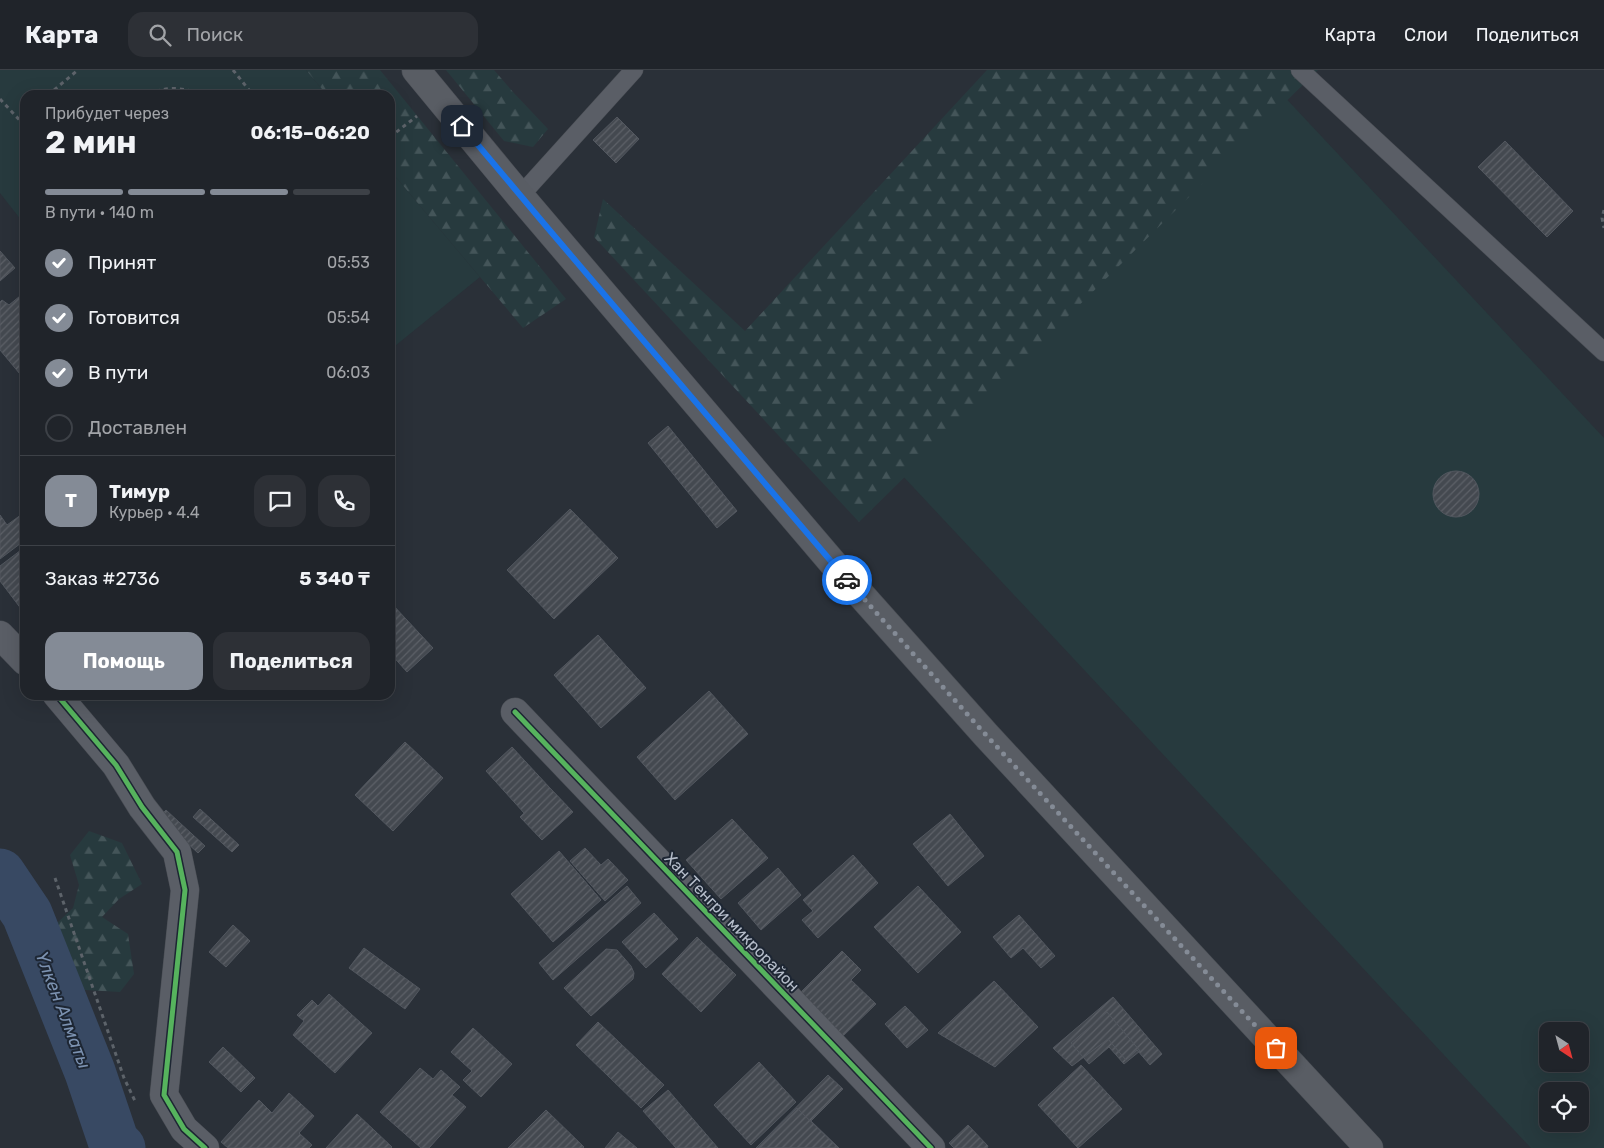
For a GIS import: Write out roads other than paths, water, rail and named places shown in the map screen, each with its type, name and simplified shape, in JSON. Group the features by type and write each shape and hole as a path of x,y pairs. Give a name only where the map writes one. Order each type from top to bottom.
{"main road":[{"path":"416,70 520,196 837,568 986,735 1369,1148"}],"street":[{"path":"0,635 20,656"},
{"path":"61,700 116,765 142,807 177,852 185,890 164,1095 184,1129 205,1148"},
{"name":"Хан Тенгри микрорайон","path":"515,712 931,1148"}],"lane":[{"path":"520,196 634,70"},
{"path":"1300,70 1604,352"}],"waterway":[{"name":"Үлкен Алматы","path":"0,874 27,914 90,1072 114,1143 120,1148"}]}
